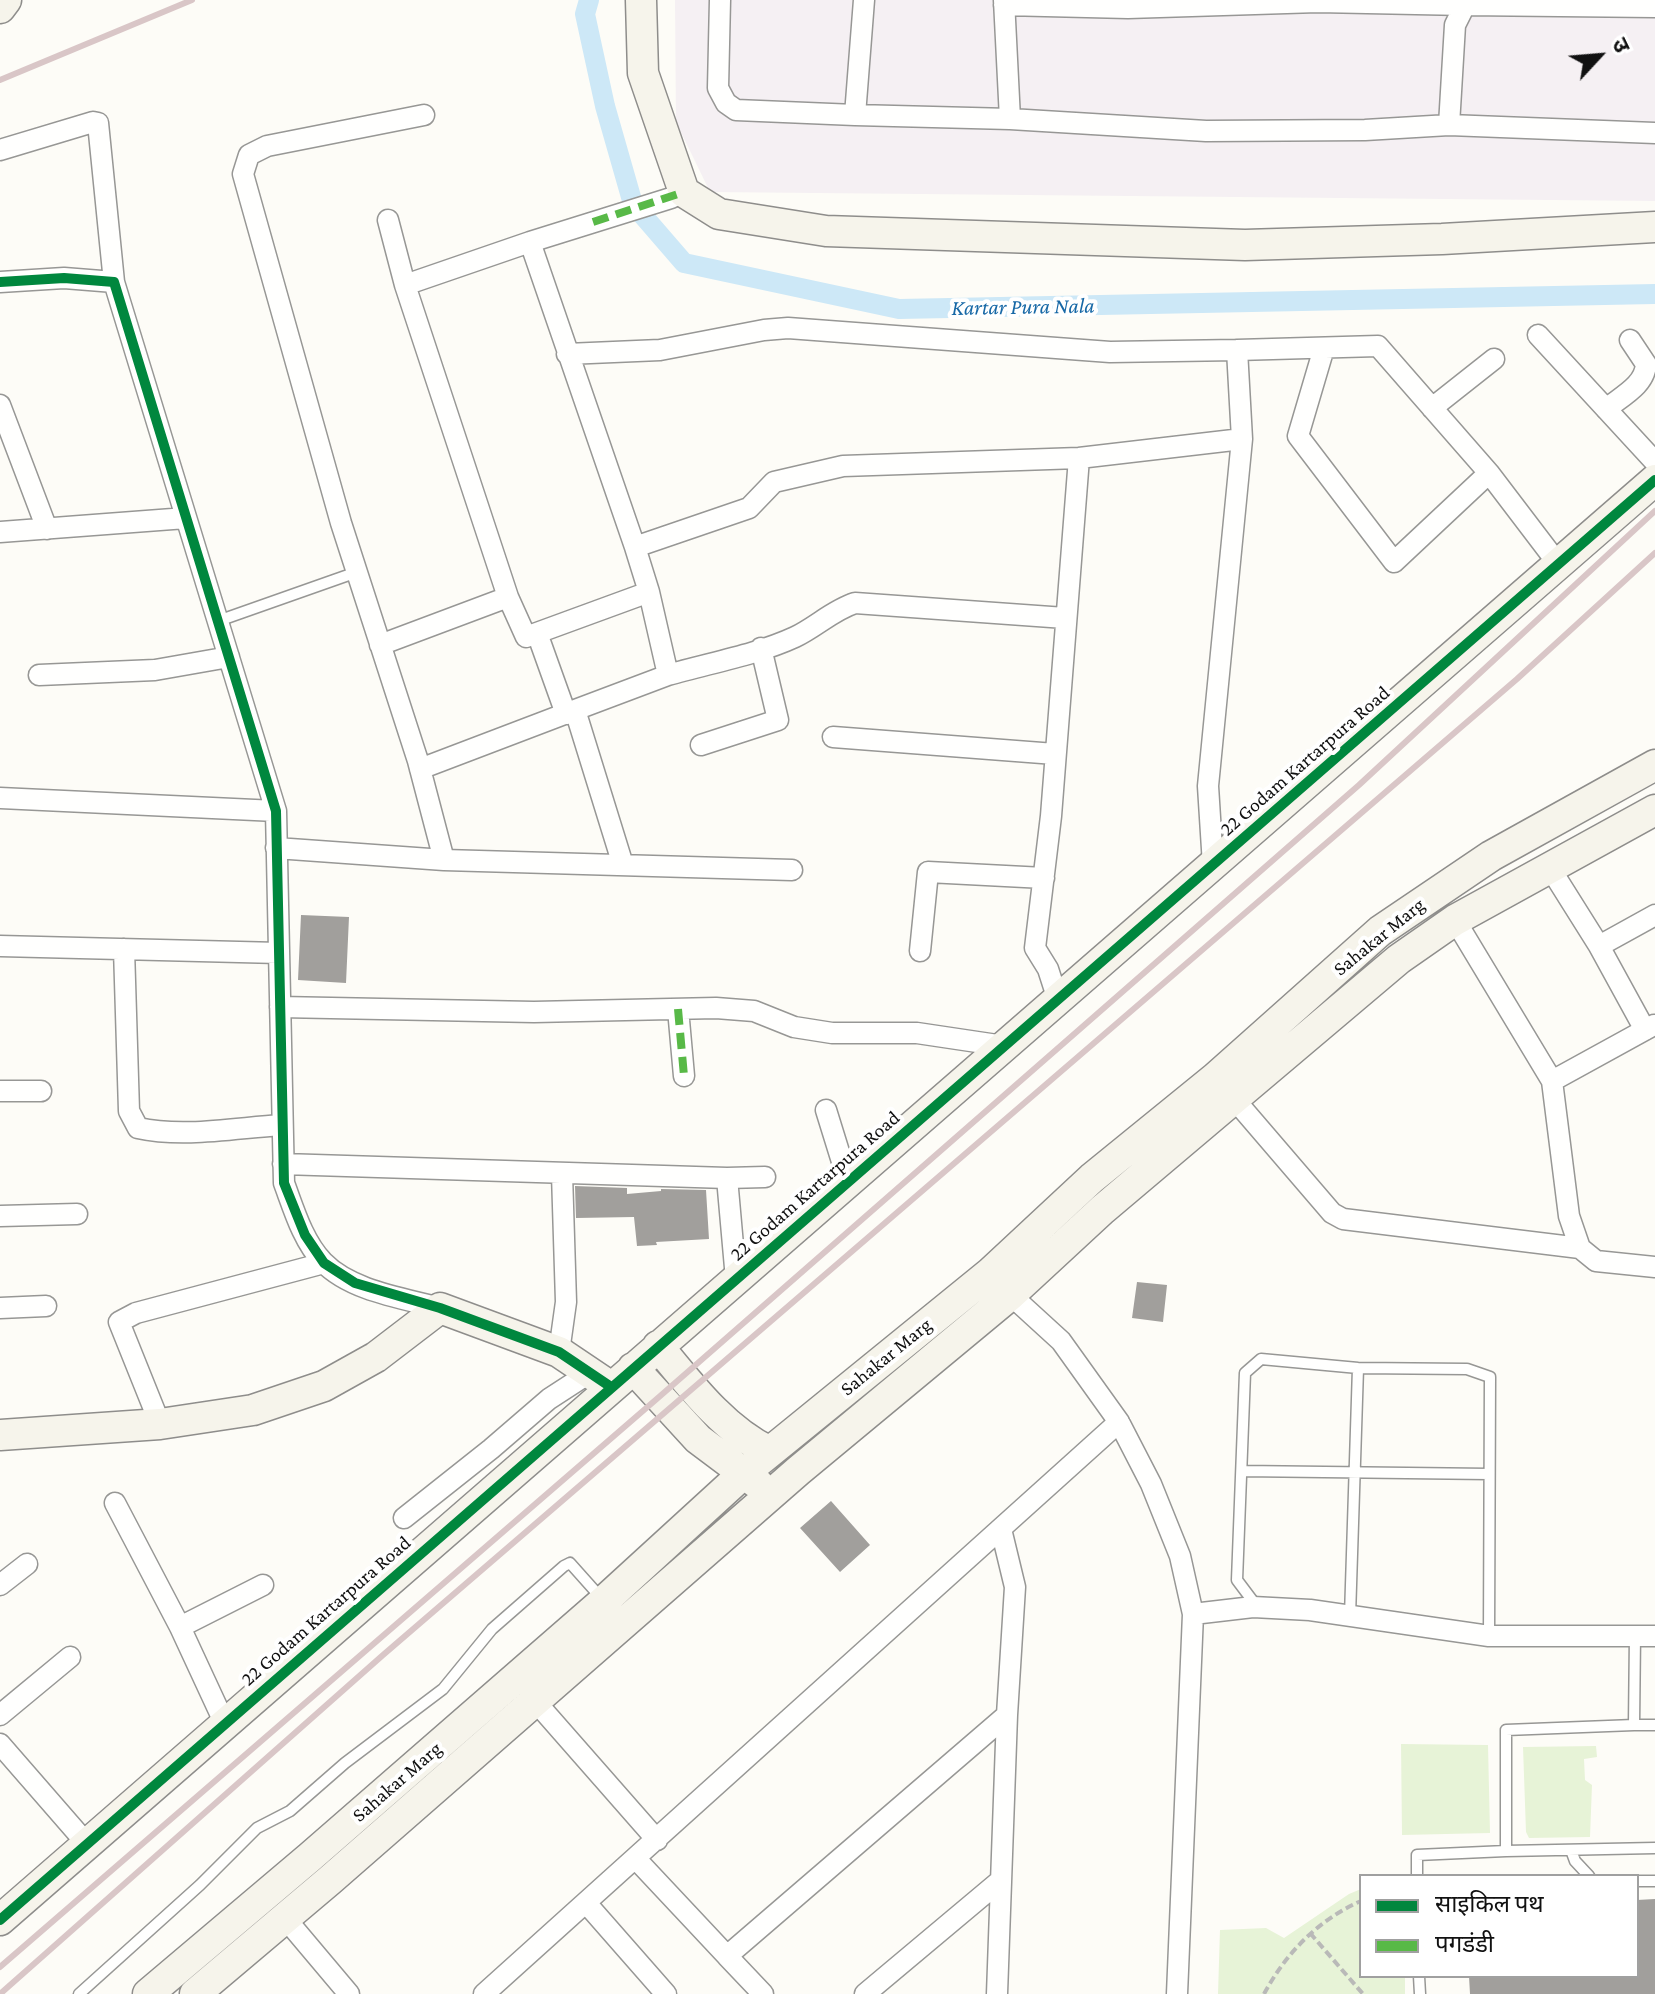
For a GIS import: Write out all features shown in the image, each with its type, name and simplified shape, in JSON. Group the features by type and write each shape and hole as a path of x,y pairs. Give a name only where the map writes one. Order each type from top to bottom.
{"street":[{"path":"0,8 6,0"},
{"path":"641,0 643,73 677,195"},
{"path":"720,0 718,88 726,103 736,110 1010,119 1206,131 1365,130 1449,125 1655,133"},
{"path":"855,115 864,0"},
{"path":"1010,119 1004,2 1467,2 1655,7"},
{"path":"1449,125 1455,25 1467,2"},
{"path":"424,115 267,146 249,155 243,174 357,572 420,769 444,860"},
{"path":"0,150 98,123 114,282 276,811 284,1183 299,1222 324,1263 355,1283 440,1308 559,1352 611,1376 772,1495"},
{"path":"405,285 677,195 719,214 826,231 913,236 1245,245 1442,239 1655,227"},
{"path":"388,220 405,285 508,597 526,637 649,592"},
{"path":"530,242 635,547 668,675"},
{"path":"0,282 64,278 114,282"},
{"path":"567,354 660,350 788,328 1096,351 1378,346 1489,473 1559,565"},
{"path":"1538,335 1655,462"},
{"path":"1606,409 1642,381 1646,374 1646,364 1630,340"},
{"path":"1324,348 1298,436 1394,562 1489,473"},
{"path":"1213,865 1208,786 1242,439 1237,350"},
{"path":"1432,408 1494,359"},
{"path":"0,405 47,529"},
{"path":"635,547 749,508 774,482 843,466 1079,458 1242,439"},
{"path":"1058,1000 1048,969 1035,948 1044,878 1079,458"},
{"name":"22 Godam Kartarpura Road","path":"2,1914 225,1724 611,1376 658,1346 1655,480"},
{"path":"0,532 186,518"},
{"path":"380,645 508,597"},
{"path":"420,769 668,675 793,638 829,619 840,608 855,603 1065,618"},
{"path":"537,633 570,712 623,865"},
{"path":"701,745 778,720 761,648"},
{"path":"39,675 155,670 229,657"},
{"path":"833,737 1055,754"},
{"name":"Sahakar Marg","path":"195,1994 772,1495 999,1284 1092,1178 1215,1078 1380,931 1491,856 1655,765"},
{"path":"0,798 276,811"},
{"name":"Sahakar Marg","path":"148,1994 604,1601 770,1452 1102,1210 1399,959 1455,920 1655,810"},
{"path":"276,848 444,860 792,870"},
{"path":"1550,868 1650,1027 1552,1081"},
{"path":"920,951 928,872 1044,878"},
{"path":"1599,946 1655,915"},
{"path":"1455,920 1552,1081 1569,1216 1580,1248 1596,1261 1655,1267"},
{"path":"0,946 279,953"},
{"path":"124,949 129,1111 138,1128 177,1132 281,1125"},
{"path":"280,1007 534,1012 754,1011 794,1027 832,1033 917,1033 1004,1046"},
{"path":"678,1009 684,1076"},
{"path":"0,1091 41,1091"},
{"path":"1235,1100 1332,1213 1343,1219 1580,1248"},
{"path":"826,1110 848,1181"},
{"path":"283,1164 562,1174 765,1177"},
{"path":"559,1352 566,1302 562,1174"},
{"path":"727,1178 736,1279"},
{"path":"0,1216 77,1214"},
{"path":"160,1424 119,1322 136,1313 324,1263"},
{"path":"999,1284 1061,1341 1119,1422 1151,1484 1180,1556 1193,1614 1177,1994"},
{"path":"0,1308 46,1306"},
{"path":"0,1435 160,1424 253,1410 324,1386 376,1357 440,1308"},
{"path":"658,1346 733,1428 748,1441 770,1452"},
{"path":"404,1518 549,1399 611,1376"},
{"path":"484,1994 1119,1422"},
{"path":"115,1503 180,1627 225,1724"},
{"path":"997,1994 1015,1587 1001,1529"},
{"path":"0,1585 27,1564"},
{"path":"180,1627 263,1585"},
{"path":"1193,1614 1253,1607 1310,1610 1489,1636 1645,1636"},
{"path":"0,1715 70,1657"},
{"path":"535,1701 657,1840"},
{"path":"727,1956 1007,1715"},
{"path":"0,1744 87,1844"},
{"path":"636,1859 763,1994"},
{"path":"865,1994 1001,1880"},
{"path":"587,1904 666,1994"},
{"path":"285,1918 349,1994"}],"lane":[{"path":"218,621 357,572"},
{"path":"1253,1607 1252,1600 1237,1580 1245,1373 1261,1359 1358,1368 1467,1369 1490,1377 1489,1636"},
{"path":"1350,1616 1358,1368"},
{"path":"1242,1471 1489,1474"},
{"path":"79,1994 200,1885 257,1828 290,1811 345,1763 443,1689 492,1629 564,1566 570,1563 604,1601"},
{"path":"1634,1725 1645,1636"},
{"path":"1506,1851 1506,1730 1655,1725"},
{"path":"1417,1874 1417,1855 1655,1848"},
{"path":"1571,1850 1575,1861 1587,1874"}],"path":[{"path":"1264,1994 1275,1973 1310,1933 1359,1902"},
{"path":"1310,1933 1363,1994"}],"shaded area":[{"path":"675,0 1655,0 1655,201 710,192 676,122"}],"green space":[{"path":"1401,1744 1488,1745 1490,1833 1402,1835"},
{"path":"1596,1746 1597,1757 1584,1759 1585,1780 1592,1785 1590,1837 1529,1838 1526,1832 1523,1747"},
{"path":"1359,1890 1359,1978 1405,1978 1405,1994 1218,1994 1220,1930 1266,1928 1284,1938"}],"building":[{"path":"301,915 349,917 346,983 298,980"},
{"path":"575,1186 627,1188 627,1194 661,1189 706,1190 709,1239 637,1246 634,1217 576,1218"},
{"path":"1137,1282 1167,1285 1163,1322 1132,1318"},
{"path":"831,1501 870,1545 840,1572 800,1528"},
{"path":"1655,1899 1655,1994 1470,1994 1469,1978 1639,1978 1639,1900"}],"waterway":[{"name":"Kartar Pura Nala","path":"589,0 585,14 605,106 633,204 684,263 899,309 1655,294"}],"railway":[{"path":"0,80 192,0"},
{"path":"0,1967 1359,785 1655,511"},
{"path":"0,1994 383,1655 1517,679 1655,553"}],"marked path":[{"path":"593,222 684,192"},
{"path":"678,1009 684,1076"}],"cycle path":[{"path":"0,282 64,278 114,282 276,811 284,1183 305,1235 324,1263 355,1283 440,1308 559,1352 611,1387"},
{"path":"0,1920 1655,480"}]}
